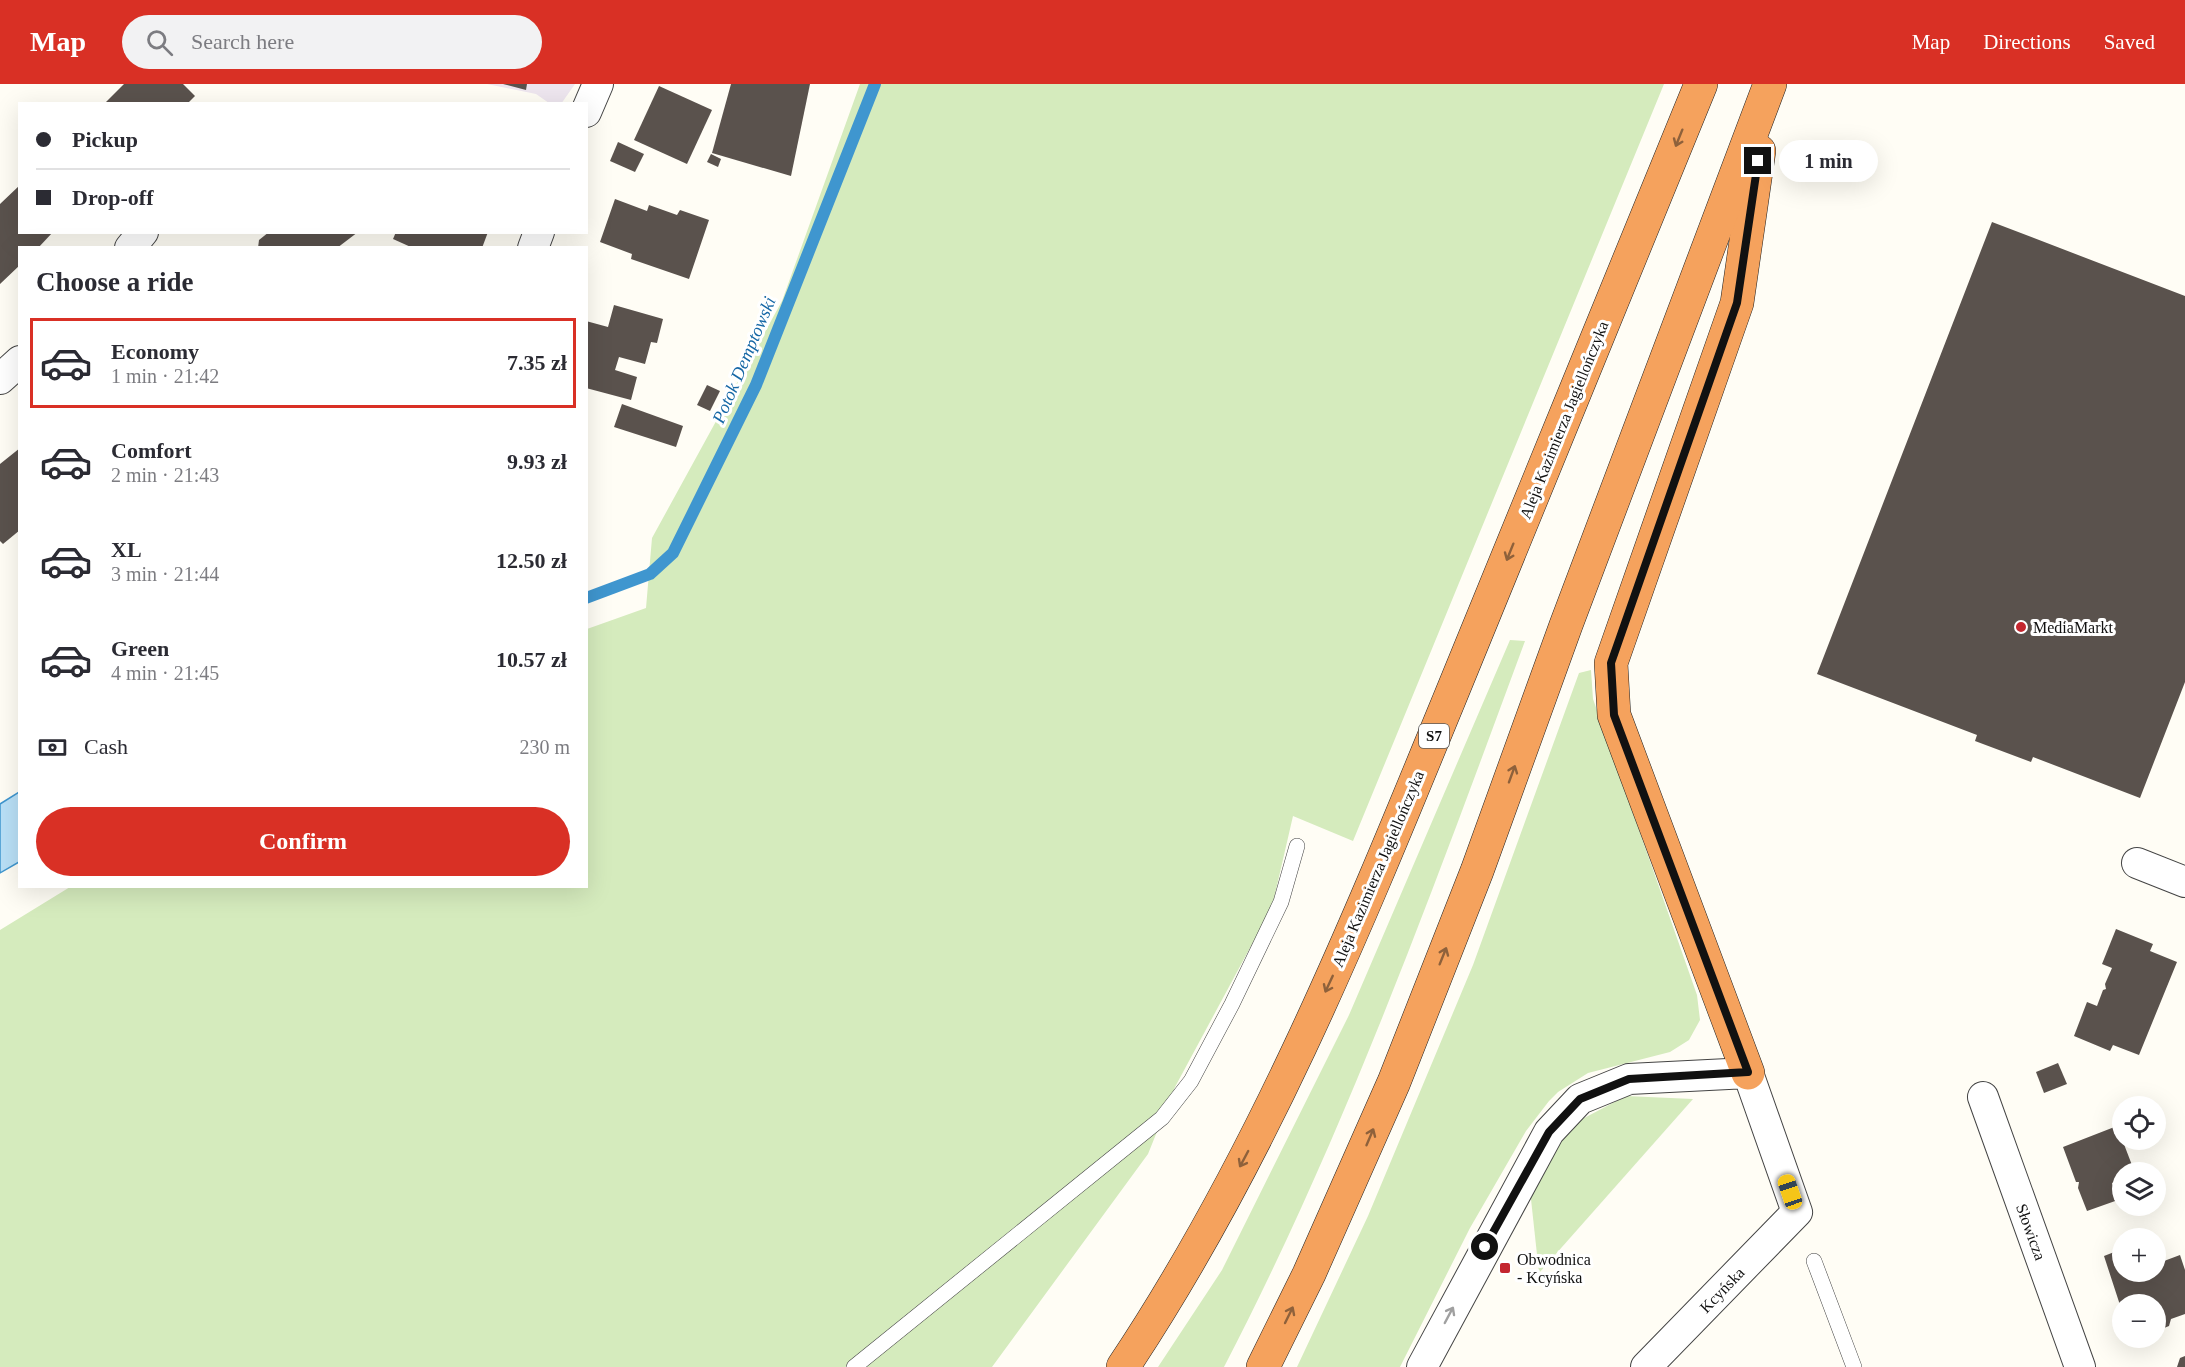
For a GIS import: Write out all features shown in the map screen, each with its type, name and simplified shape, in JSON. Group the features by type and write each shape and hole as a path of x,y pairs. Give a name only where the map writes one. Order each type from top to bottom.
{"highway":[{"name":"Aleja Kazimierza Jagiellończyka","path":"1123,1367 1213,1219 1272,1105 1332,978 1393,836 1701,84"},
{"path":"1748,1072 1614,715 1611,663 1737,303 1769,87"},
{"path":"1263,1367 1348,1187 1477,871 1566,625 1769,87"}],"street":[{"path":"588,107 598,84"},
{"path":"132,246 141,234"},
{"path":"0,379 18,363"},
{"path":"2137,863 2185,882"},
{"path":"1422,1367 1549,1132 1580,1099 1629,1079 1748,1072"},
{"name":"Kcyńska","path":"1646,1367 1797,1212 1748,1072"},
{"name":"Słowicza","path":"1983,1097 2080,1367"}],"lane":[{"path":"854,1367 1162,1119 1191,1082 1232,1004 1281,902 1297,846"},
{"path":"1814,1261 1854,1367"}],"shaded area":[{"path":"487,84 575,84 562,102 548,102 536,94"}],"green space":[{"path":"860,84 1664,84 1353,841 1293,816 1272,907 1175,1087 1148,1154 992,1367 0,1367 0,930 68,888 588,888 588,629 646,608 652,538 782,301"},
{"path":"1510,640 1525,641 1457,825 1386,1009 1309,1190 1268,1279 1224,1367 1158,1367 1222,1270 1349,1015"},
{"path":"1591,670 1593,699 1697,995 1700,1020 1689,1040 1670,1052 1588,1073 1558,1092 1549,1101 1526,1131 1470,1228 1400,1367 1297,1367 1368,1216 1473,965 1579,673"},
{"path":"1626,1096 1693,1099 1539,1273 1530,1190 1569,1126"}],"water":[{"path":"18,793 18,863 0,873 0,804"}],"building":[{"path":"124,84 183,84 195,96 189,102 106,102"},
{"path":"503,84 527,84 526,90"},
{"path":"731,84 810,84 791,176 712,153"},
{"path":"659,86 712,110 687,164 634,140"},
{"path":"618,142 644,154 635,172 610,161"},
{"path":"711,154 721,159 718,167 707,162"},
{"path":"18,187 18,234 51,234 40,246 18,246 18,267 0,284 0,204"},
{"path":"615,199 647,211 649,205 677,215 680,210 709,220 689,279 631,259 632,254 600,242"},
{"path":"1992,222 2185,296 2185,682 2140,798 2033,757 2031,762 1975,741 1977,735 1817,674"},
{"path":"266,234 355,234 340,246 258,246 259,240"},
{"path":"395,234 487,234 483,246 409,246 393,239"},
{"path":"614,305 663,319 657,343 651,342 645,364 619,357 615,370 637,377 631,400 588,389 588,322 608,327"},
{"path":"707,385 720,391 710,411 697,405"},
{"path":"622,404 683,426 676,447 614,427"},
{"path":"18,450 18,532 3,544 0,541 0,464"},
{"path":"2116,929 2153,944 2150,951 2177,962 2139,1055 2113,1045 2110,1051 2074,1036 2087,1002 2097,1006 2103,990 2106,989 2105,984 2112,968 2102,964"},
{"path":"2058,1063 2067,1084 2044,1093 2036,1072"},
{"path":"2112,1128 2112,1150 2126,1150 2131,1162 2112,1162 2112,1202 2087,1211 2078,1188 2079,1182 2076,1182 2063,1147"},
{"path":"2112,1253 2112,1280 2104,1256"},
{"path":"2180,1255 2185,1270 2185,1314 2171,1319 2169,1326 2166,1327 2166,1294 2116,1294 2112,1282 2166,1282 2166,1260"},
{"path":"2185,1356 2185,1367 2177,1367 2180,1358"}],"waterway":[{"name":"Potok Demptowski","path":"588,597 650,574 673,553 756,385 875,84"}],"place":[{"name":"MediaMarkt","path":"2021,627"},
{"name":"Obwodnica - Kcyńska","path":"1505,1268"}],"route":[{"path":"1485,1247 1549,1132 1580,1099 1629,1079 1748,1072 1614,715 1611,663 1622,626 1737,303 1758,161"}]}
